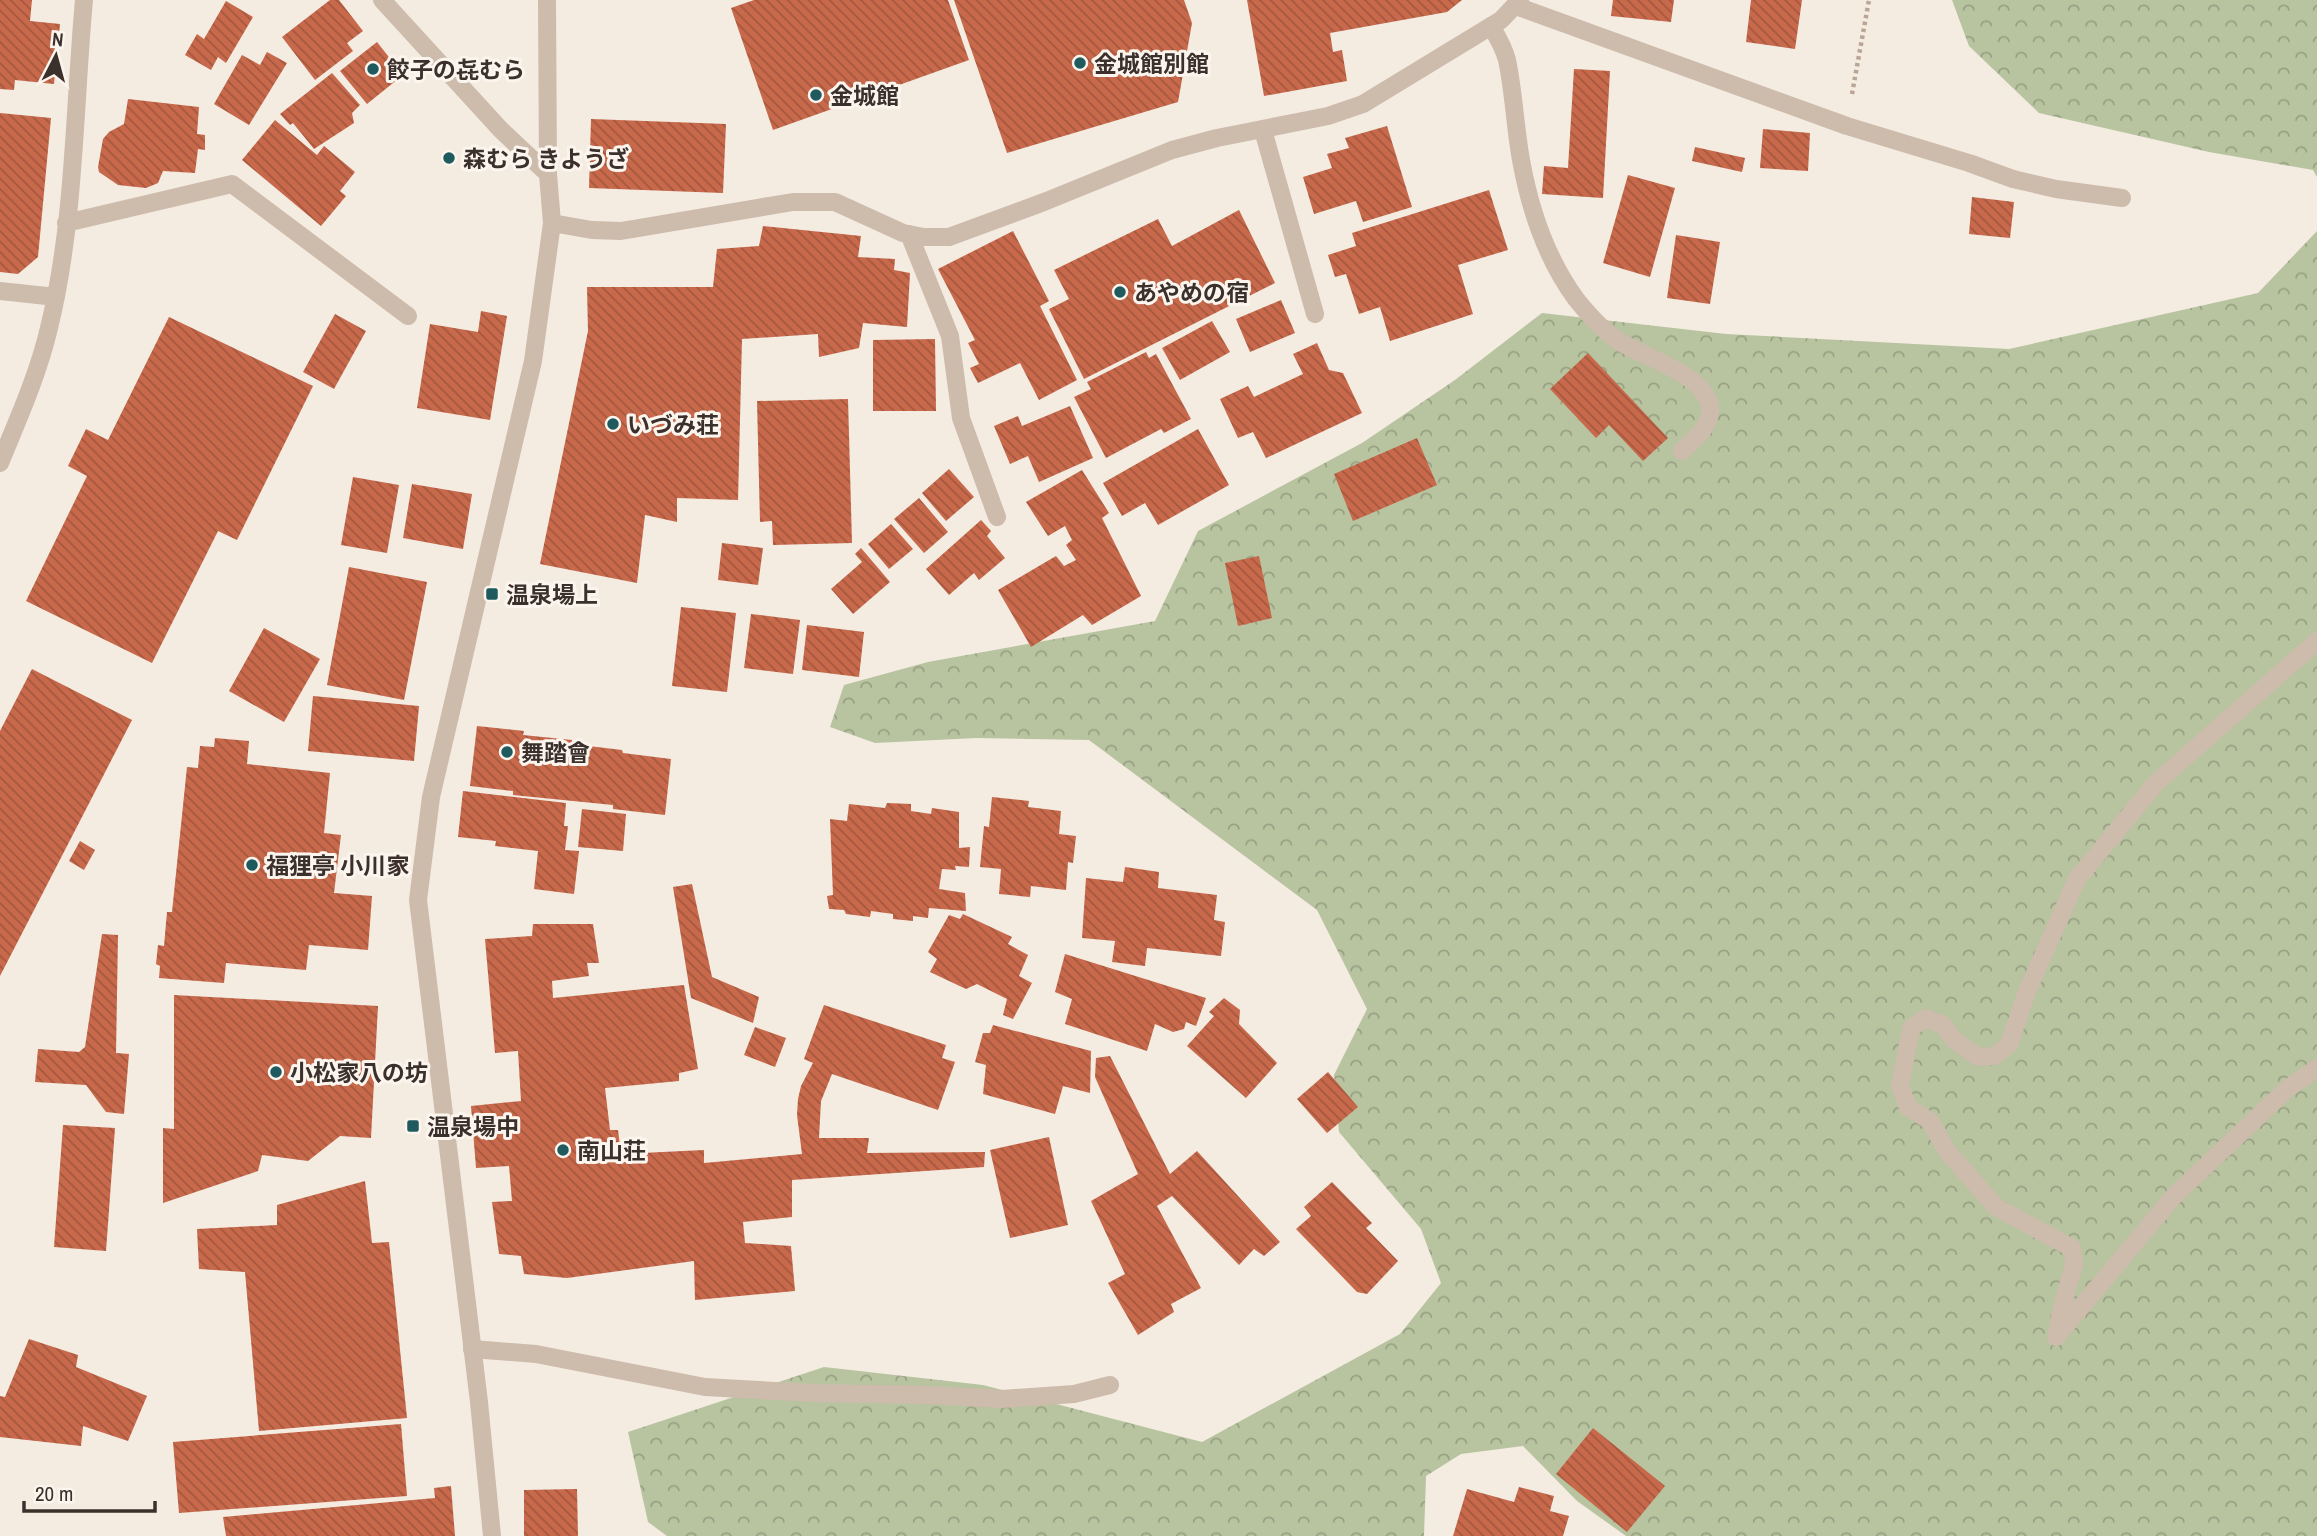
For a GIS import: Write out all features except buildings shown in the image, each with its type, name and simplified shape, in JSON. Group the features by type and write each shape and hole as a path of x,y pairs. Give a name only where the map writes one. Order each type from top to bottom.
{"street":[{"path":"0,463 43,354 56,297 66,223 84,0"},
{"path":"382,0 500,130 548,174"},
{"path":"492,1536 418,900 431,797 533,361 552,223 548,174 547,0"},
{"path":"552,223 592,230 621,231 818,200 835,202 909,234 949,237 1172,150 1217,138 1328,117 1363,104 1492,26 1518,3 1847,126 2013,179 2056,189 2122,198"},
{"path":"1492,26 1506,57 1521,160 1532,212 1560,273 1577,300 1611,335 1685,375 1702,390 1709,401 1710,413 1704,427 1682,451"},
{"path":"1263,130 1315,314"},
{"path":"66,223 232,184 408,316"},
{"path":"909,234 950,336 961,418 997,517"},
{"path":"0,291 56,297"},
{"path":"2317,641 2156,783 2077,879 2028,989 2009,1044 1995,1056 1978,1057 1954,1040 1943,1025 1925,1018 1911,1028 1900,1086 1908,1107 1930,1121 1947,1151 1996,1207 2073,1248 2074,1264 2056,1337 2174,1196 2287,1089 2317,1068"},
{"path":"472,1349 536,1354 705,1387 1002,1399 1074,1394 1110,1385"}],"path":[{"path":"1847,126 1869,0"}],"green space":[{"path":"1952,0 2317,0 2317,177 2313,170 2209,152 2039,113 1969,46"},
{"path":"2317,231 2317,1536 1626,1536 1577,1501 1523,1446 1461,1454 1426,1476 1424,1536 667,1536 648,1522 628,1432 824,1367 983,1385 1202,1442 1400,1334 1441,1283 1421,1229 1339,1132 1334,1075 1367,1009 1317,910 1089,740 976,738 875,743 830,727 844,685 928,662 1155,621 1198,531 1362,443 1455,380 1542,313 1726,334 2009,349 2258,293"}],"place":[{"name":"金城館別館","path":"1080,63"},
{"name":"餃子の㐂むら","path":"373,69"},
{"name":"金城館","path":"816,95"},
{"name":"森むら きようざ","path":"449,158"},
{"name":"あやめの宿","path":"1120,292"},
{"name":"いづみ荘","path":"613,424"},
{"name":"温泉場上","path":"492,594"},
{"name":"舞踏會","path":"507,752"},
{"name":"福狸亭 小川家","path":"252,865"},
{"name":"小松家八の坊","path":"276,1072"},
{"name":"温泉場中","path":"413,1126"},
{"name":"南山荘","path":"563,1150"}]}
